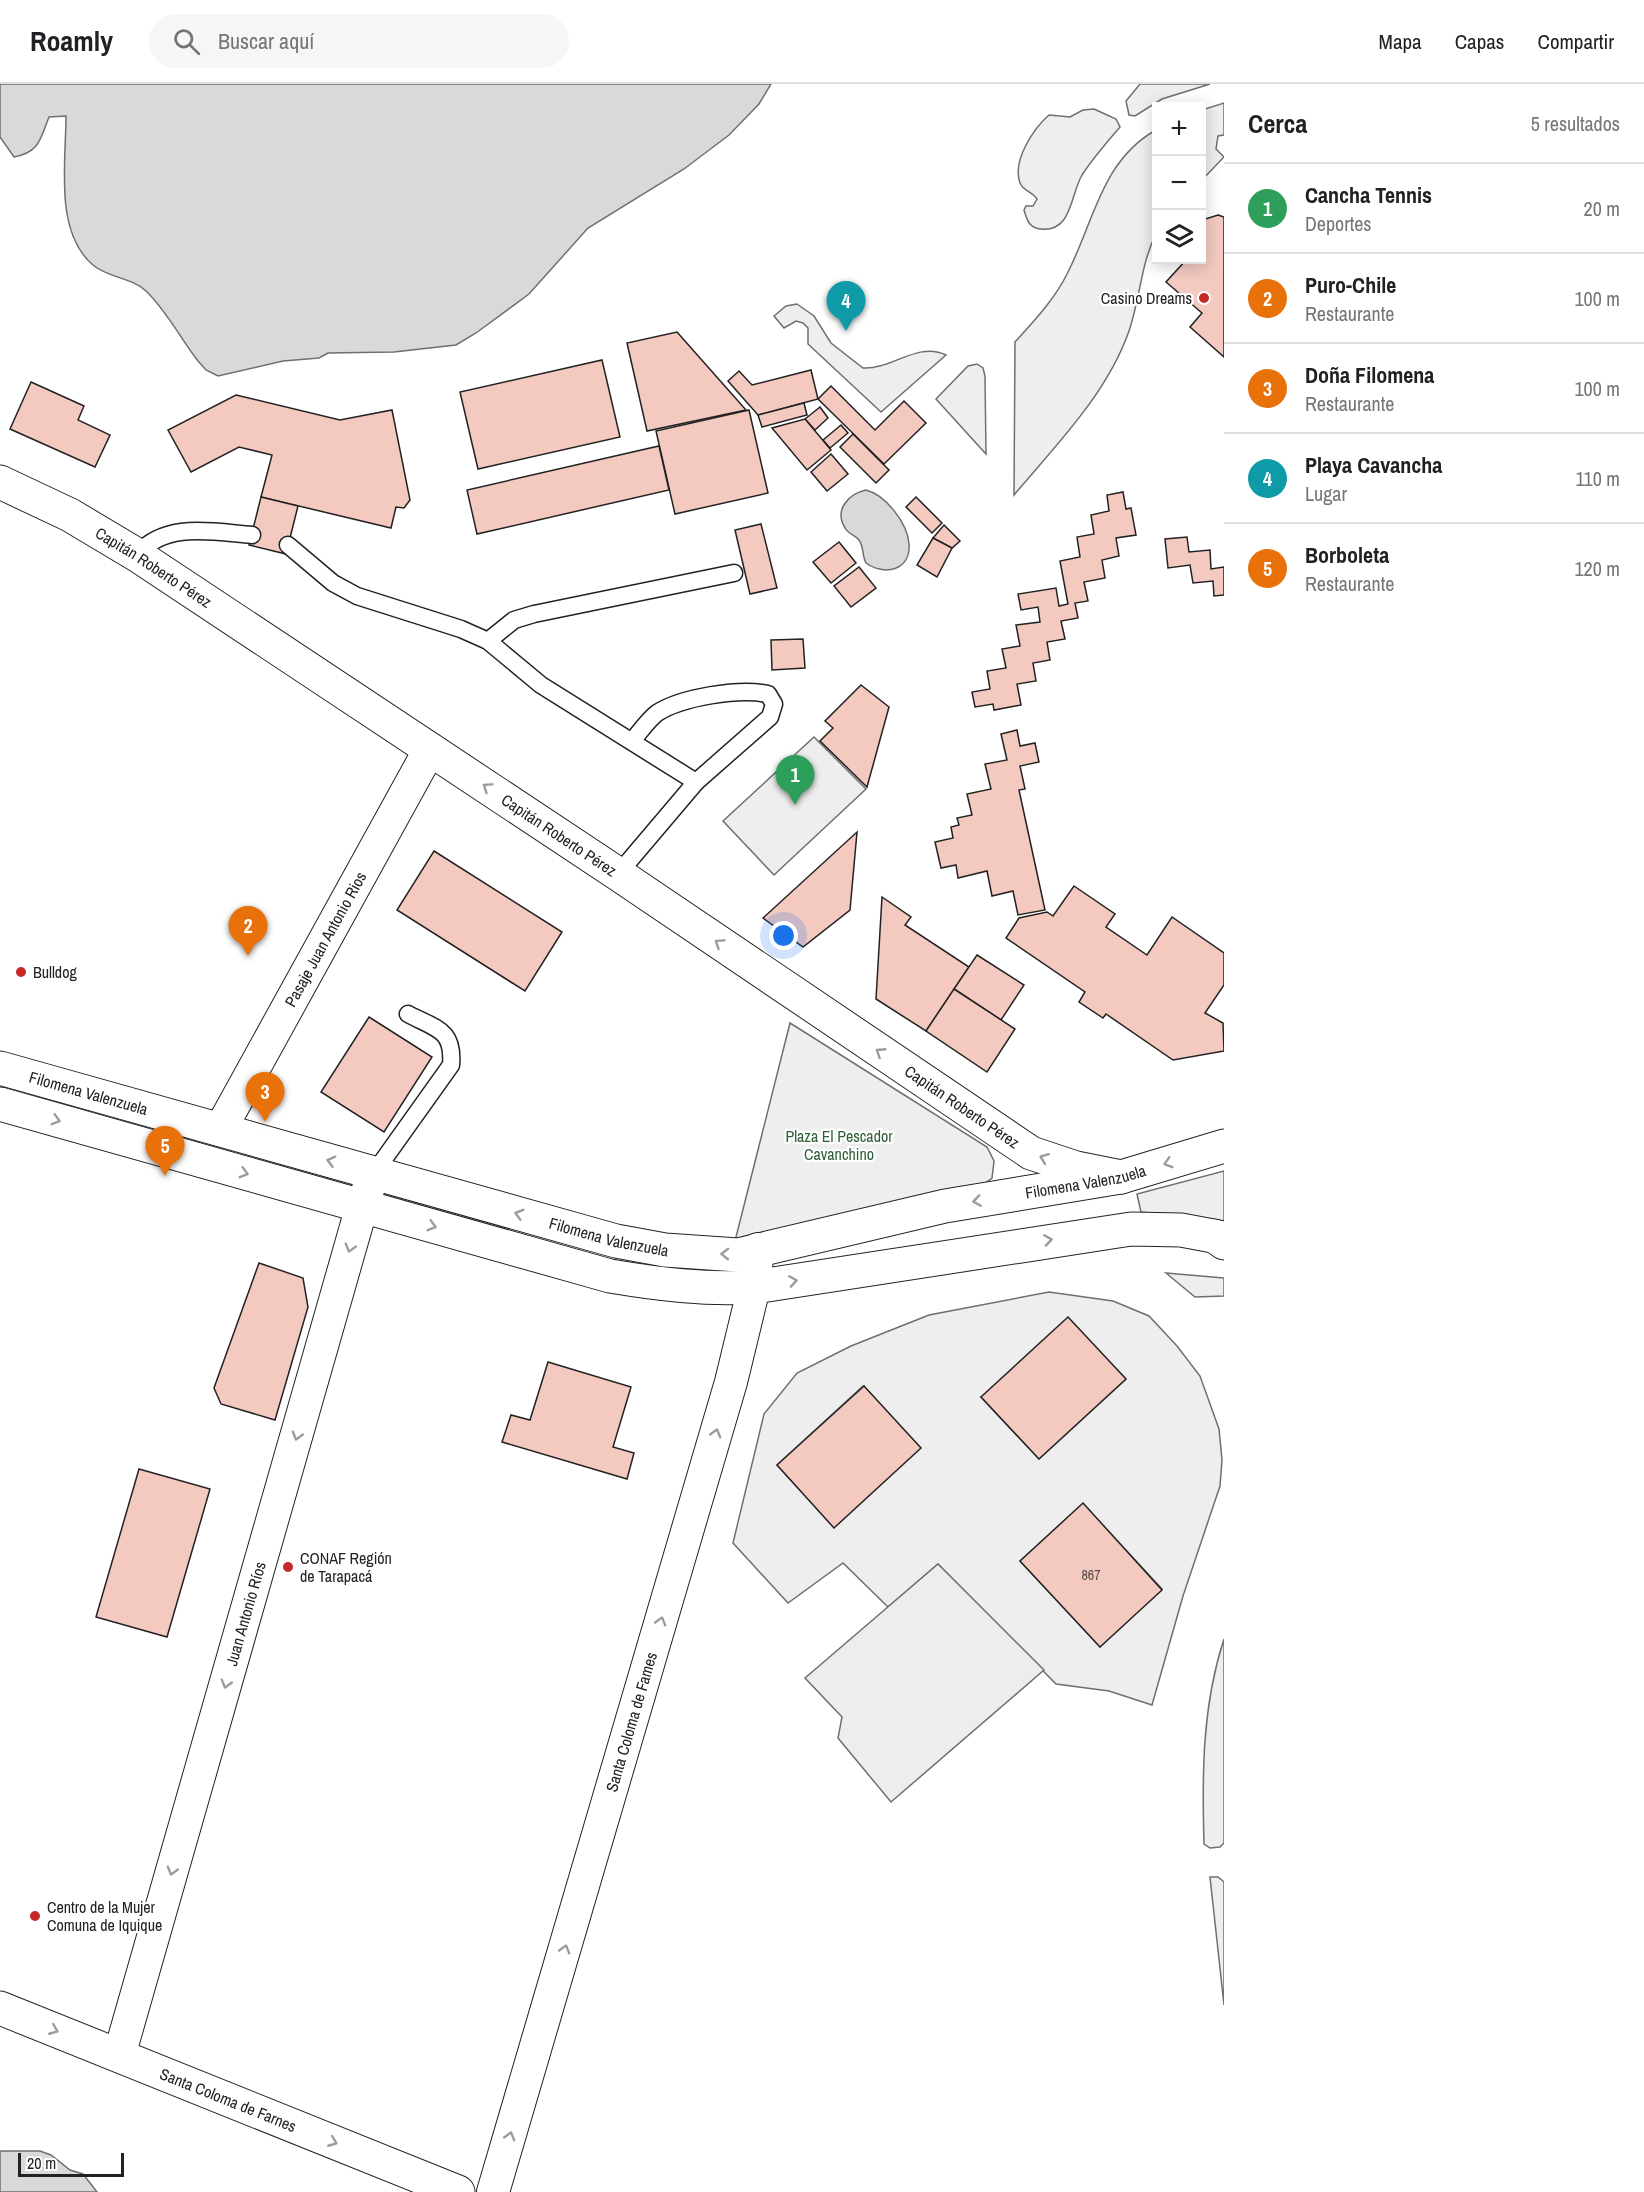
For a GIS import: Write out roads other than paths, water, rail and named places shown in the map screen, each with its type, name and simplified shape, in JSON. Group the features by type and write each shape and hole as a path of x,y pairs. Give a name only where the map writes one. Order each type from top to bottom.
{"street":[{"name":"Capitán Roberto Pérez","path":"0,482 70,515 137,555 618,874 1031,1153 1076,1168 1121,1177"},
{"name":"Pasaje Juan Antonio Rios","path":"220,1130 430,749"},
{"name":"Filomena Valenzuela","path":"0,1068 616,1241 702,1254 738,1255 945,1206 1121,1177 1224,1146"},
{"name":"Filomena Valenzuela","path":"0,1104 610,1276 661,1285 754,1287 1131,1229 1181,1230 1221,1239"},
{"name":"Juan Antonio Ríos","path":"119,2056 362,1206 374,1173"},
{"name":"Santa Coloma de Fames","path":"493,2192 731,1382 754,1287 758,1249"},
{"name":"Santa Coloma de Farnes","path":"0,2008 458,2192"}],"lane":[{"path":"137,555 146,545 156,539 185,531 252,535"},
{"path":"288,545 333,583 357,596 460,629 488,641 541,685 696,782"},
{"path":"488,641 513,620 534,614 734,573"},
{"path":"618,874 696,782 770,717 774,704 768,694 754,691 682,701 656,714 632,741"},
{"path":"374,1173 450,1065 452,1046 446,1034 408,1014"}],"place":[{"name":"Casino Dreams","path":"1204,298"},
{"name":"Playa Cavancha","path":"846,331"},
{"name":"Cancha Tennis","path":"795,805"},
{"name":"Puro-Chile","path":"248,956"},
{"name":"Bulldog","path":"21,972"},
{"name":"Doña Filomena","path":"265,1122"},
{"name":"Borboleta","path":"165,1176"},
{"name":"CONAF Región de Tarapacá","path":"288,1567"},
{"name":"Centro de la Mujer Comuna de Iquique","path":"35,1916"}],"park label":[{"name":"Plaza El Pescador Cavanchino","path":"839,1145"}]}
